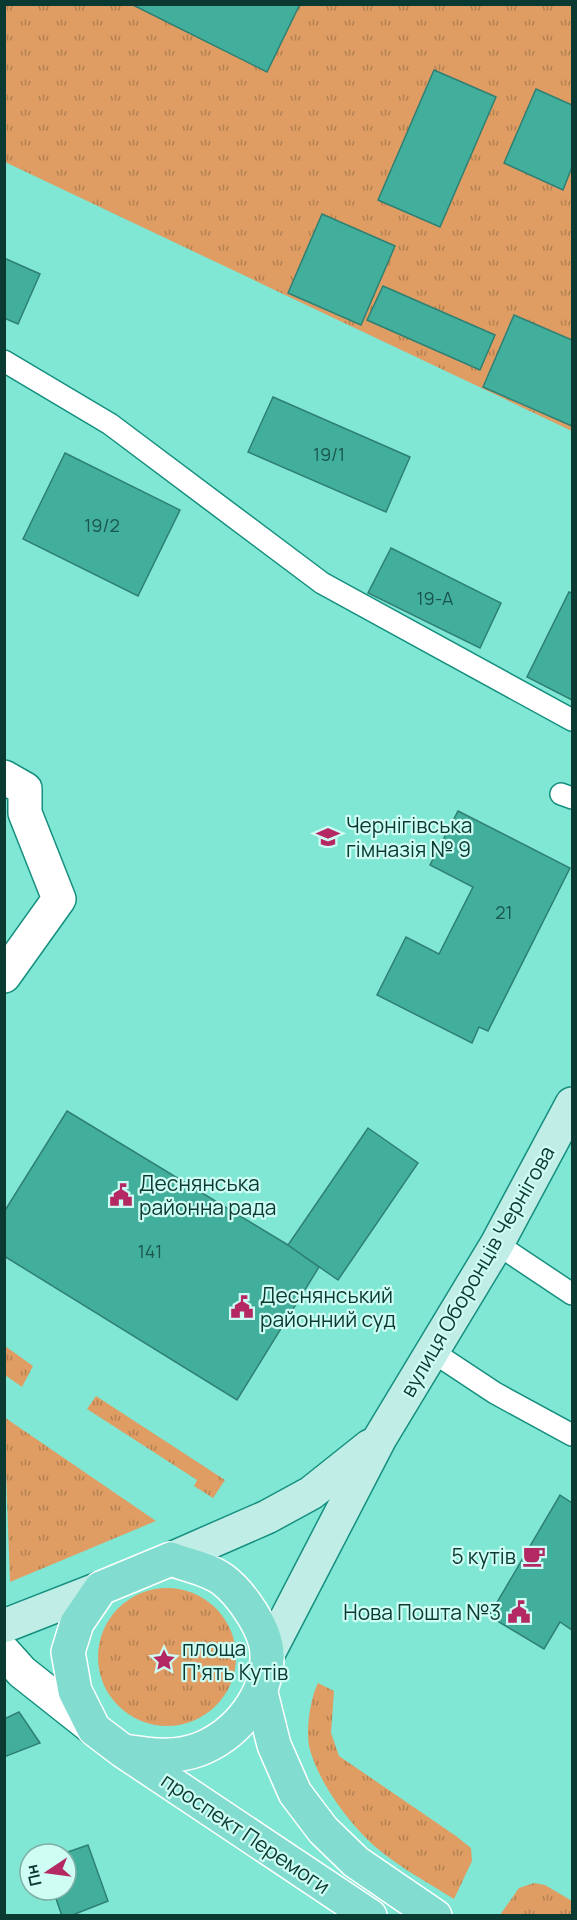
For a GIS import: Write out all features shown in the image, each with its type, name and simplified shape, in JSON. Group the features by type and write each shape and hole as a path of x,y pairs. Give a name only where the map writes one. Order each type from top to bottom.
{"main road":[{"name":"вулиця Оборонців Чернігова","path":"267,1654 380,1438 497,1244 573,1104"},
{"name":"вулиця Оборонців Чернігова","path":"171,1559 267,1517 311,1493 380,1438"},
{"path":"4,1626 171,1559 219,1576 237,1591 257,1621 267,1654 261,1693 234,1729 199,1749 161,1757 123,1751 94,1729 75,1691 68,1652 77,1623 101,1588"},
{"name":"проспект Перемоги","path":"261,1693 273,1745 295,1793 323,1830 356,1862 435,1916"},
{"name":"проспект Перемоги","path":"123,1751 369,1916"}],"street":[{"path":"4,777 25,789 25,813 58,899 4,976"},
{"path":"4,1652 21,1672 94,1729"}],"lane":[{"path":"4,361 110,424 322,583 573,720"},
{"path":"497,1244 573,1294"},
{"path":"433,1352 495,1393 573,1435"}],"green space":[{"path":"5,5 572,5 572,431 5,162"},
{"path":"5,1346 33,1366 22,1387 5,1375"},
{"path":"96,1396 225,1480 213,1498 194,1486 197,1480 87,1409"},
{"path":"4,1417 156,1521 10,1582"},
{"path":"167,1588 193,1593 216,1608 231,1631 236,1657 231,1683 216,1706 193,1721 167,1726 141,1721 118,1706 103,1683 98,1657 103,1631 118,1608 141,1593"},
{"path":"318,1683 334,1691 331,1733 339,1756 471,1848 472,1861 454,1899 384,1854 356,1827 332,1796 314,1762 308,1735 309,1716"},
{"path":"534,1883 545,1885 572,1901 572,1915 500,1915 519,1888"}],"building":[{"path":"131,4 300,4 267,72"},
{"path":"434,70 496,97 440,227 378,200"},
{"path":"536,89 572,105 572,167 563,190 504,163"},
{"path":"322,214 395,246 361,325 288,293"},
{"path":"4,258 40,274 18,324 4,318"},
{"path":"383,286 495,335 480,370 367,320"},
{"path":"514,315 572,340 572,426 483,387"},
{"path":"273,397 410,457 386,512 248,452"},
{"path":"65,453 180,510 138,596 23,539"},
{"path":"391,548 501,603 480,648 368,593"},
{"path":"569,592 572,593 572,700 527,677"},
{"path":"458,811 570,868 488,1031 479,1027 472,1043 377,995 406,937 439,954 473,887 430,865"},
{"path":"67,1111 288,1245 319,1267 237,1400 4,1256 4,1212"},
{"path":"368,1128 418,1163 338,1280 288,1245"},
{"path":"560,1495 572,1503 572,1630 560,1622 544,1649 489,1616"},
{"path":"19,1712 40,1743 4,1757 4,1719"},
{"path":"88,1845 108,1901 70,1916 62,1916 57,1902 78,1902 78,1848"}],"place":[{"name":"Чернігівська гімназія № 9","path":"328,837"},
{"name":"Деснянська районна рада","path":"121,1195"},
{"name":"Деснянський районний суд","path":"242,1307"},
{"name":"5 кутів","path":"534,1556"},
{"name":"Нова Пошта №3","path":"519,1612"},
{"name":"площа Пʼять Кутів","path":"164,1660"}]}
